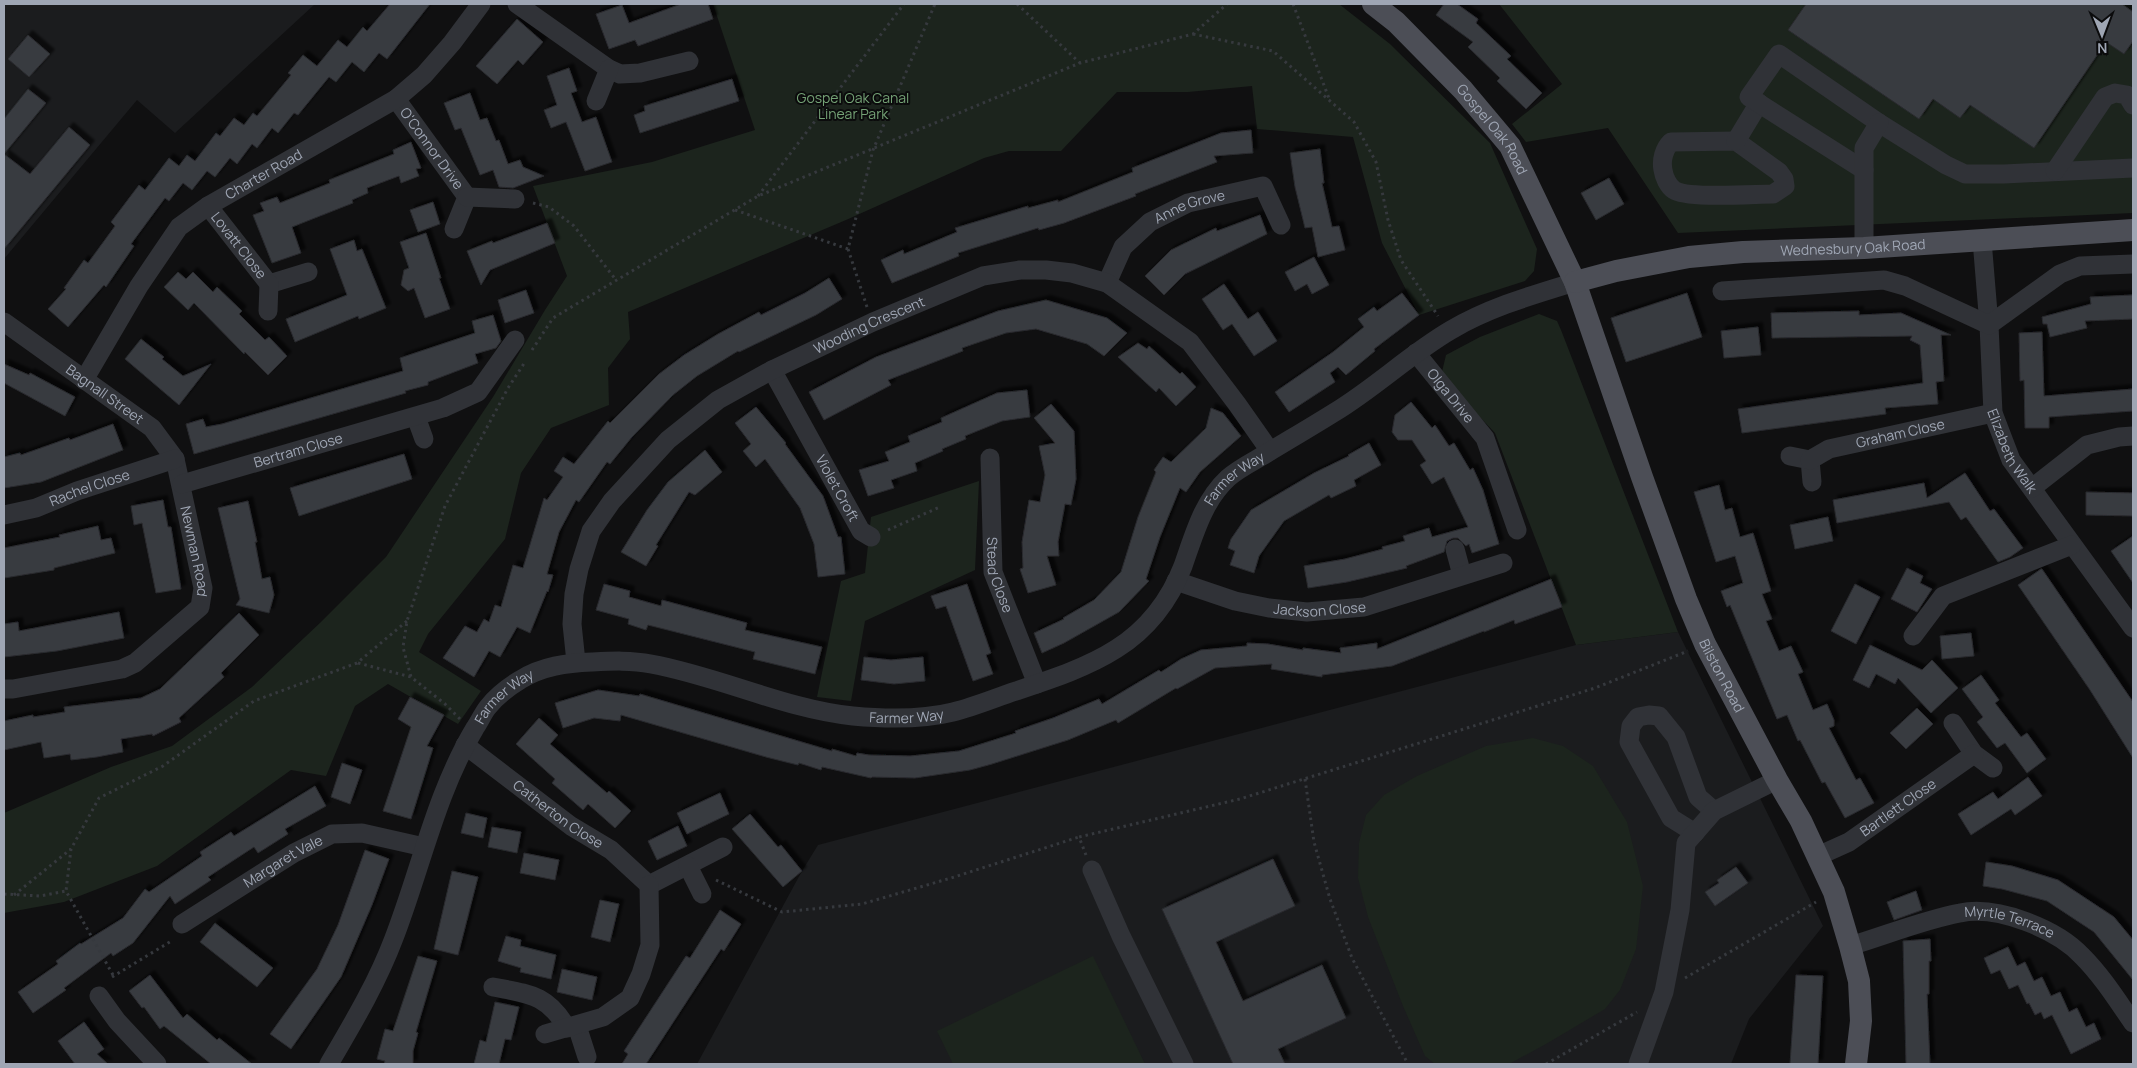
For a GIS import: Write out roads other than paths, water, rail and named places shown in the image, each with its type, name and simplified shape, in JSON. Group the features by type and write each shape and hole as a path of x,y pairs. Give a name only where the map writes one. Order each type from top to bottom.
{"main road":[{"name":"Gospel Oak Road","path":"1373,4 1396,22 1457,83 1510,146 1576,282"},
{"name":"Wednesbury Oak Road","path":"1576,282 1616,271 1688,257 1743,252 1864,248 2133,230"},
{"name":"Bilston Road","path":"1576,282 1642,477 1686,599 1705,644 1818,856 1834,892 1859,981 1861,1021 1856,1064"}],"street":[{"name":"Charter Road","path":"84,380 139,286 179,227 208,206 396,99 424,75 452,43 481,4"},
{"path":"517,4 609,69 620,74 640,73 689,60"},
{"path":"1864,170 1749,97 1779,54 1879,123 1946,165 1966,174 2055,171 2133,164"},
{"path":"596,100 609,69"},
{"path":"2055,171 2105,97 2115,93 2127,95 2133,105"},
{"name":"O'Connor Drive","path":"396,99 467,197"},
{"path":"1736,141 1759,103"},
{"path":"1864,248 1864,148 1879,123"},
{"path":"1736,141 1779,172 1784,179 1785,186 1773,194 1699,195 1679,193 1672,189 1666,179 1663,160 1666,147 1671,142 1736,141"},
{"name":"Anne Grove","path":"1107,283 1122,247 1150,222 1188,203 1263,186 1281,225"},
{"name":"O'Connor Drive","path":"467,197 515,199"},
{"name":"O'Connor Drive","path":"454,229 467,197"},
{"name":"Lovatt Close","path":"208,206 268,284 268,311"},
{"name":"Elizabeth Walk","path":"1982,240 1989,325 1993,413 2011,460 2133,628"},
{"path":"1722,291 1884,280 1905,286 1989,325 2060,274 2080,266 2133,264"},
{"name":"Wooding Crescent","path":"576,662 572,624 574,594 579,569 591,531 612,501 668,440 718,400 772,370 873,322 983,276 1020,270 1046,270 1072,273 1107,283 1190,342 1270,451"},
{"name":"Lovatt Close","path":"268,284 308,272"},
{"name":"Farmer Way","path":"329,1064 372,990 394,937 424,847 450,778 469,738 488,707 520,680 549,666 576,662 621,660 652,664 820,710 849,715 912,718 954,712 1088,666 1112,653 1141,630 1162,606 1176,581 1195,527 1213,497 1228,478 1379,383 1416,353 1448,331 1475,317 1527,296 1576,282"},
{"name":"Bagnall Street","path":"4,322 152,428 175,459 182,484"},
{"name":"Bertram Close","path":"182,484 444,408 478,392 516,340"},
{"name":"Olga Drive","path":"1416,353 1485,438 1517,530"},
{"name":"Violet Croft","path":"772,370 860,531 871,538"},
{"name":"Graham Close","path":"1810,460 1829,449 1993,413"},
{"path":"416,417 424,439"},
{"path":"2032,488 2087,446 2118,437 2133,436"},
{"path":"1790,456 1810,460 1812,482"},
{"name":"Stead Close","path":"990,458 993,572 1037,684"},
{"name":"Rachel Close","path":"4,515 36,508 175,459"},
{"name":"Newman Road","path":"4,689 122,669 135,663 200,606 203,588 182,484"},
{"path":"1913,636 1943,596 2072,545"},
{"path":"1454,549 1462,575"},
{"name":"Jackson Close","path":"1176,581 1235,601 1270,608 1307,612 1364,607 1503,563"},
{"path":"1695,833 1671,818 1628,742 1631,726 1638,717 1660,716 1676,737 1698,797 1714,811"},
{"path":"1953,723 1974,754 1993,768"},
{"name":"Catherton Close","path":"469,738 570,826 611,850 649,885"},
{"name":"Bartlett Close","path":"1818,856 1849,842 1974,754"},
{"path":"1638,1064 1664,992 1680,910 1686,843 1714,811 1777,780"},
{"name":"Margaret Vale","path":"182,924 294,853 332,834 362,832 424,847"},
{"path":"545,1034 603,1017 630,998 641,974 650,945 649,885 723,847"},
{"path":"688,866 702,894"},
{"path":"1092,870 1120,936 1184,1064"},
{"name":"Myrtle Terrace","path":"1850,946 1961,912 1986,911 2007,915 2034,925 2055,936 2081,955 2110,989 2133,1023"},
{"path":"493,987 532,995 550,1005 572,1027 587,1057"},
{"path":"99,996 117,1021 157,1064"}],"park label":[{"name":"Gospel Oak Canal Linear Park","path":"853,106"}]}
